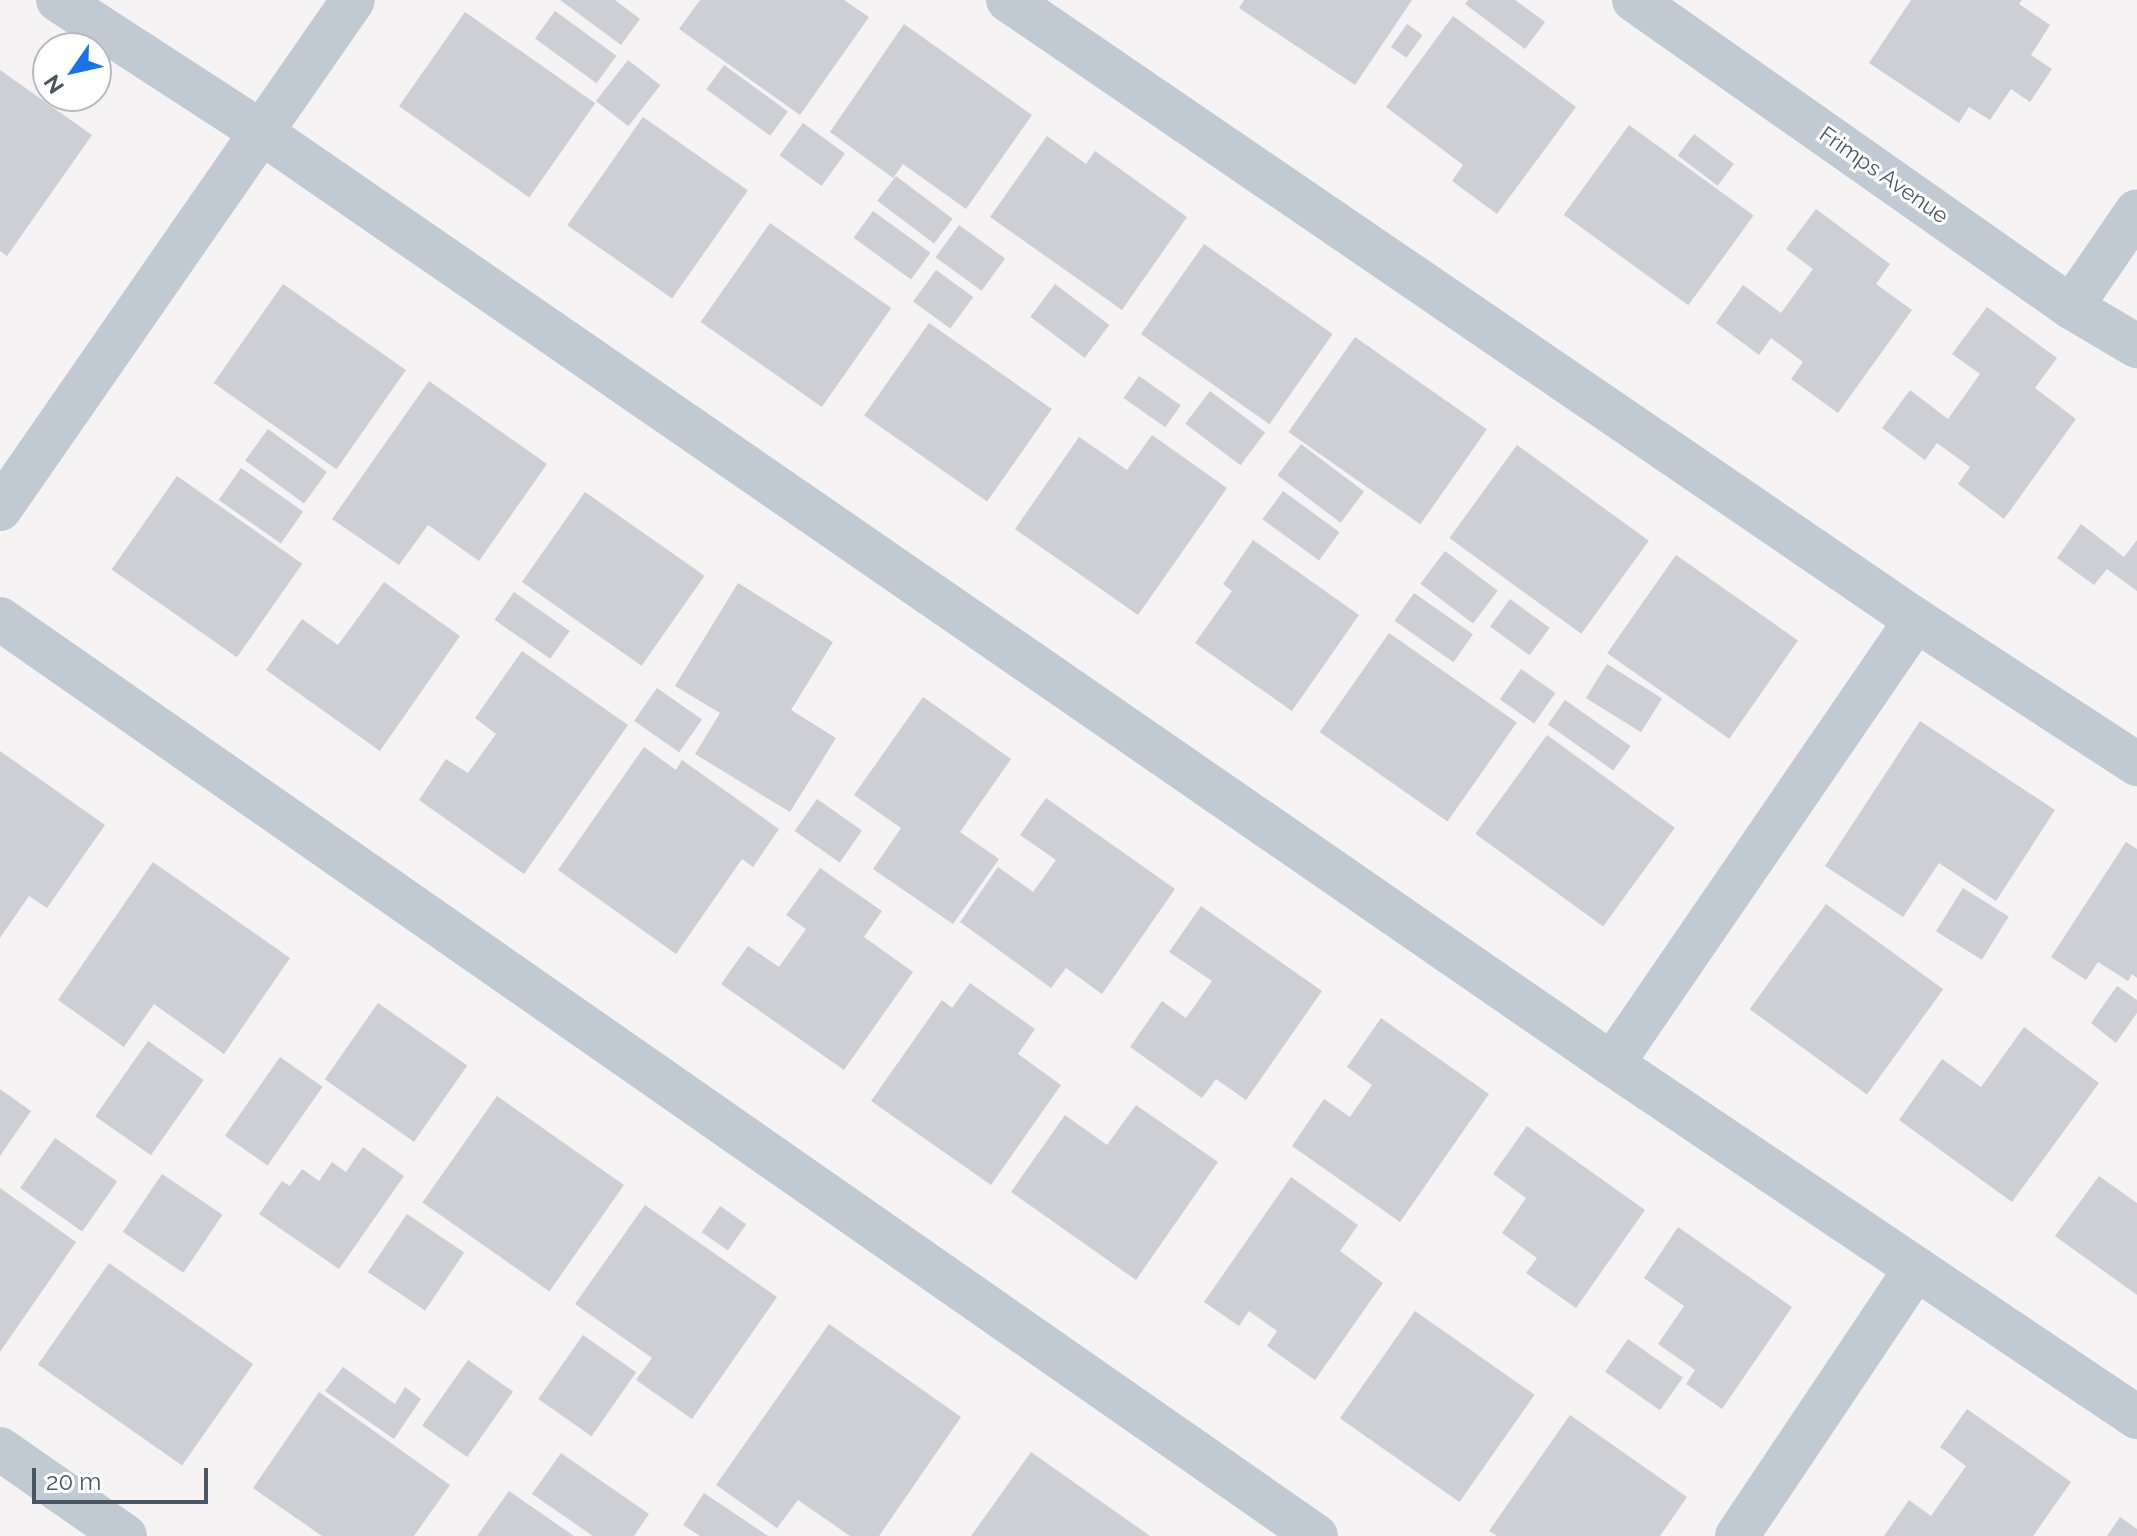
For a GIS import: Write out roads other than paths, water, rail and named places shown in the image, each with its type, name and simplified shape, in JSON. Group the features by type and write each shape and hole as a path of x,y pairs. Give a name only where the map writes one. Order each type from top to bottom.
{"street":[{"path":"58,0 261,132 1612,1064 2137,1417"},
{"path":"0,509 353,0"},
{"path":"1008,0 1916,620 2137,764"},
{"name":"Frimps Avenue","path":"1634,0 2071,307 2137,346"},
{"path":"2071,307 2137,211"},
{"path":"0,619 1316,1536"},
{"path":"1612,1064 1916,620"},
{"path":"1737,1536 1915,1270"},
{"path":"0,1449 125,1536"}]}
